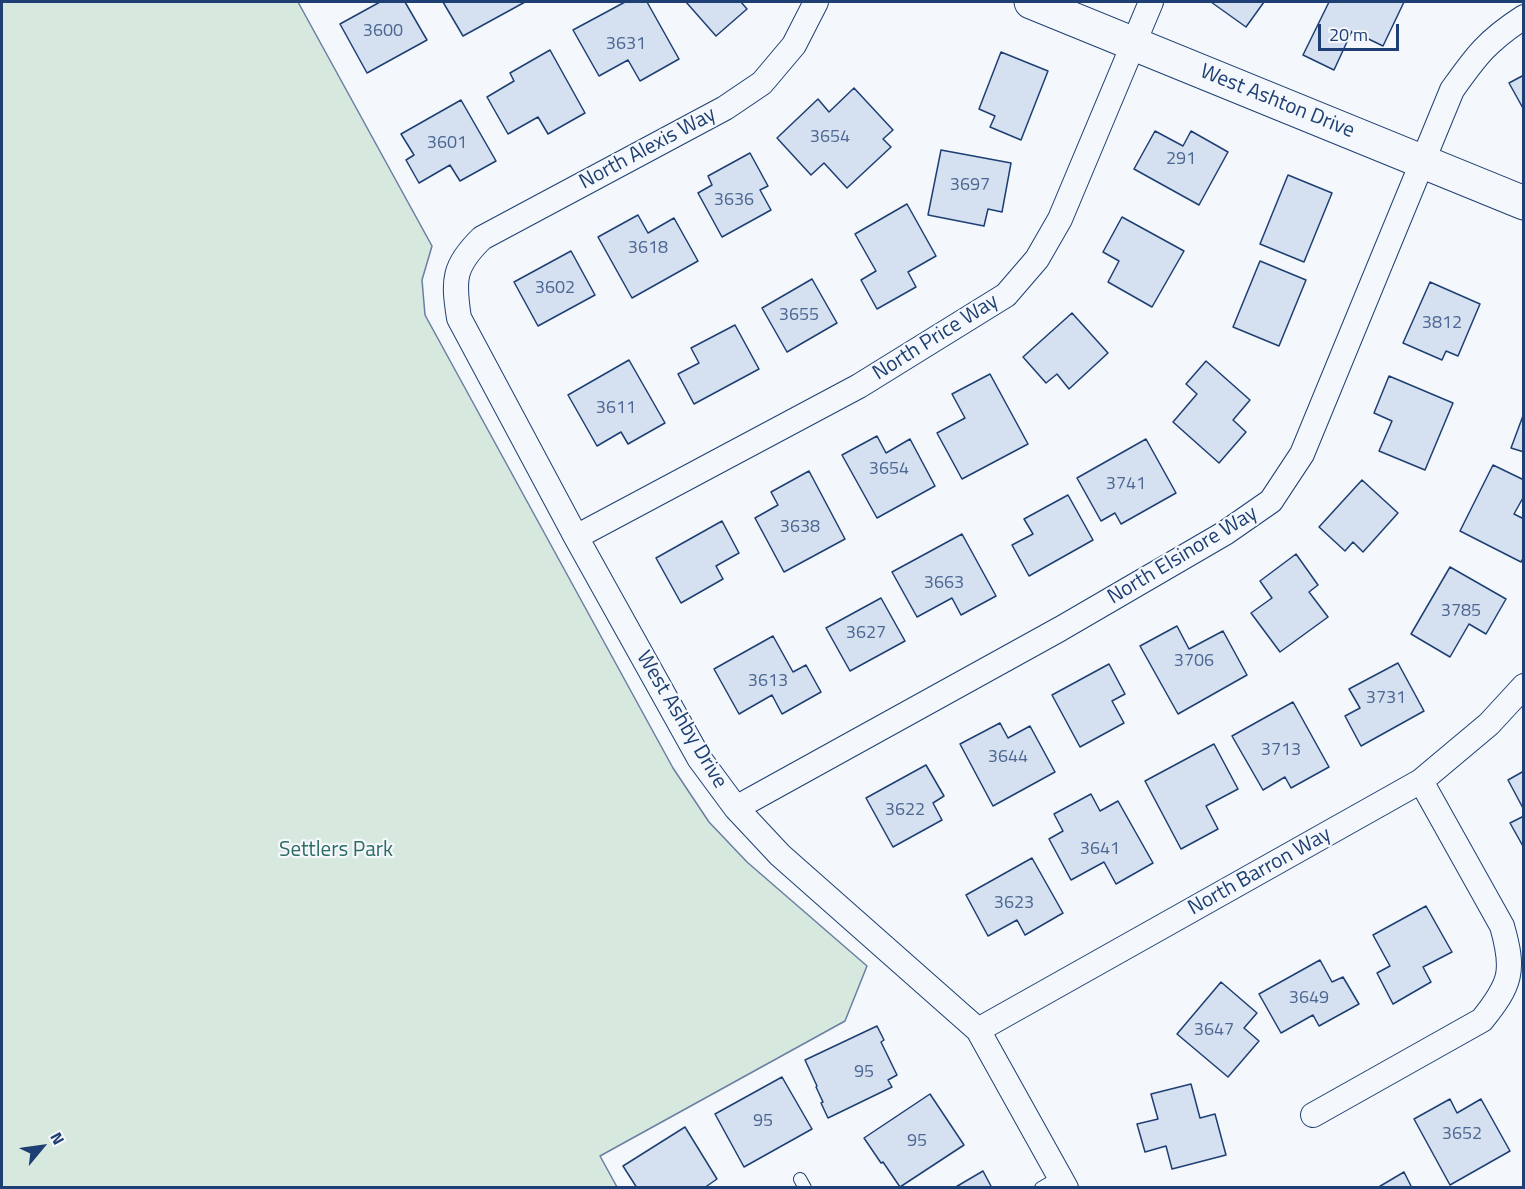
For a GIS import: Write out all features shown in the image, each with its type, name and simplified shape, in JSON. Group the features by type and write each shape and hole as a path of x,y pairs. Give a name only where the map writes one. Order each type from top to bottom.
{"street":[{"name":"North Alexis Way","path":"457,272 467,253 482,238 725,108 762,82 794,45 816,2"},
{"name":"West Ashton Drive","path":"1031,2 1524,203"},
{"name":"North Price Way","path":"576,537 859,386 1006,295 1037,259 1060,219 1151,2"},
{"name":"North Elsinore Way","path":"736,808 1060,629 1225,533 1271,501 1302,453 1452,90 1477,54 1500,33 1524,17"},
{"name":"West Ashby Drive","path":"457,272 456,295 459,318 576,537 699,758 736,808 780,855 978,1030 1056,1184"},
{"name":"North Barron Way","path":"978,1030 1421,781 1489,724 1524,686"},
{"path":"1313,1115 1482,1020 1498,1000 1510,977 1509,951 1502,926 1421,781"}],"green space":[{"name":"Settlers Park","path":"2,2 298,2 432,246 422,280 425,315 673,768 709,822 747,862 867,966 845,1021 600,1156 617,1187 2,1187"}],"building":[{"path":"380,2 405,2 427,40 367,73 340,24"},
{"path":"443,2 525,2 463,36"},
{"path":"625,2 647,2 679,59 640,81 628,60 599,76 573,30"},
{"path":"686,2 741,2 747,9 716,36"},
{"path":"1211,2 1264,2 1246,27"},
{"path":"1329,2 1404,2 1383,46 1352,31 1334,70 1303,55"},
{"path":"550,50 585,113 548,134 538,117 508,134 487,97 514,81 510,73"},
{"path":"1001,52 1048,71 1021,140 990,127 995,116 979,109"},
{"path":"1524,75 1524,110 1509,83"},
{"path":"854,88 893,130 883,139 891,147 847,188 824,163 811,175 777,138 818,99 829,112"},
{"path":"461,100 496,161 460,181 450,165 419,183 406,160 414,155 401,134"},
{"path":"1155,131 1183,146 1191,131 1228,152 1199,205 1134,169"},
{"path":"941,150 1011,163 1002,212 988,209 984,226 928,215"},
{"path":"750,153 768,186 760,190 771,210 722,237 698,193 712,185 708,176"},
{"path":"1288,175 1332,193 1304,262 1260,244"},
{"path":"907,204 936,256 908,272 916,287 877,309 861,280 876,271 855,234"},
{"path":"638,215 648,233 674,218 698,261 632,298 598,237"},
{"path":"1122,217 1184,251 1152,307 1108,282 1119,261 1103,252"},
{"path":"571,251 595,295 538,326 514,282"},
{"path":"1260,261 1306,280 1279,346 1233,327"},
{"path":"812,279 837,323 787,352 762,308"},
{"path":"1430,282 1480,304 1458,356 1446,351 1442,360 1403,343"},
{"path":"1072,313 1108,353 1069,389 1057,374 1046,383 1023,357"},
{"path":"735,325 759,369 694,404 678,374 699,363 691,348"},
{"path":"629,360 665,423 628,444 621,432 597,446 568,395"},
{"path":"1206,361 1250,400 1233,420 1246,432 1219,463 1173,422 1197,394 1186,384"},
{"path":"990,374 1028,444 962,479 937,433 965,418 952,394"},
{"path":"1389,376 1453,403 1425,470 1379,451 1392,421 1374,413"},
{"path":"1524,413 1524,452 1511,448"},
{"path":"877,436 886,453 910,439 935,486 877,518 842,455"},
{"path":"1146,439 1176,493 1121,524 1115,513 1101,521 1077,478"},
{"path":"1493,465 1524,480 1524,496 1514,514 1524,519 1524,557 1521,562 1460,531"},
{"path":"809,471 845,539 784,572 755,518 778,505 771,492"},
{"path":"1362,480 1398,513 1363,552 1353,542 1345,551 1319,527"},
{"path":"1068,495 1093,540 1029,576 1012,545 1033,534 1024,519"},
{"path":"722,521 739,553 716,566 723,579 681,603 656,558"},
{"path":"962,534 996,596 961,615 952,598 917,617 892,572"},
{"path":"1296,554 1318,585 1309,592 1328,617 1280,652 1251,613 1272,598 1260,581"},
{"path":"1450,567 1506,599 1486,634 1469,624 1450,657 1411,634"},
{"path":"881,598 905,641 850,671 826,628"},
{"path":"1177,626 1189,649 1223,631 1247,675 1178,714 1140,646"},
{"path":"773,636 793,672 806,665 821,692 782,714 772,695 739,714 714,669"},
{"path":"1398,663 1424,711 1361,746 1345,716 1360,708 1349,689"},
{"path":"1109,664 1125,694 1112,701 1124,723 1080,747 1052,695"},
{"path":"1293,702 1329,767 1291,788 1285,777 1263,790 1232,736"},
{"path":"1000,723 1008,738 1030,726 1055,772 993,806 960,744"},
{"path":"1214,744 1238,789 1206,806 1218,829 1181,849 1145,781"},
{"path":"926,765 944,796 933,803 942,820 893,847 866,798"},
{"path":"1524,771 1524,810 1508,780"},
{"path":"1091,794 1100,811 1118,801 1153,863 1116,884 1104,862 1071,880 1049,839 1063,831 1054,814"},
{"path":"1524,816 1524,848 1510,823"},
{"path":"1032,858 1063,913 1025,935 1017,920 988,936 966,895"},
{"path":"1426,906 1452,952 1423,967 1431,982 1393,1004 1377,973 1390,966 1373,935"},
{"path":"1320,960 1332,982 1343,977 1359,1004 1319,1026 1313,1015 1281,1033 1259,994"},
{"path":"1221,982 1257,1013 1244,1028 1259,1041 1228,1077 1177,1034"},
{"path":"877,1026 884,1040 881,1042 897,1075 888,1080 892,1087 828,1118 805,1060"},
{"path":"782,1077 812,1129 744,1167 715,1114"},
{"path":"1191,1084 1200,1118 1215,1114 1226,1155 1172,1169 1166,1146 1145,1152 1137,1124 1158,1119 1151,1094"},
{"path":"930,1094 964,1145 900,1187 864,1138"},
{"path":"1450,1099 1457,1113 1481,1099 1510,1151 1450,1185 1414,1119"},
{"path":"685,1127 717,1179 704,1188 637,1188 623,1166"},
{"path":"983,1171 992,1188 954,1188"},
{"path":"1404,1172 1412,1188 1377,1188"}]}
